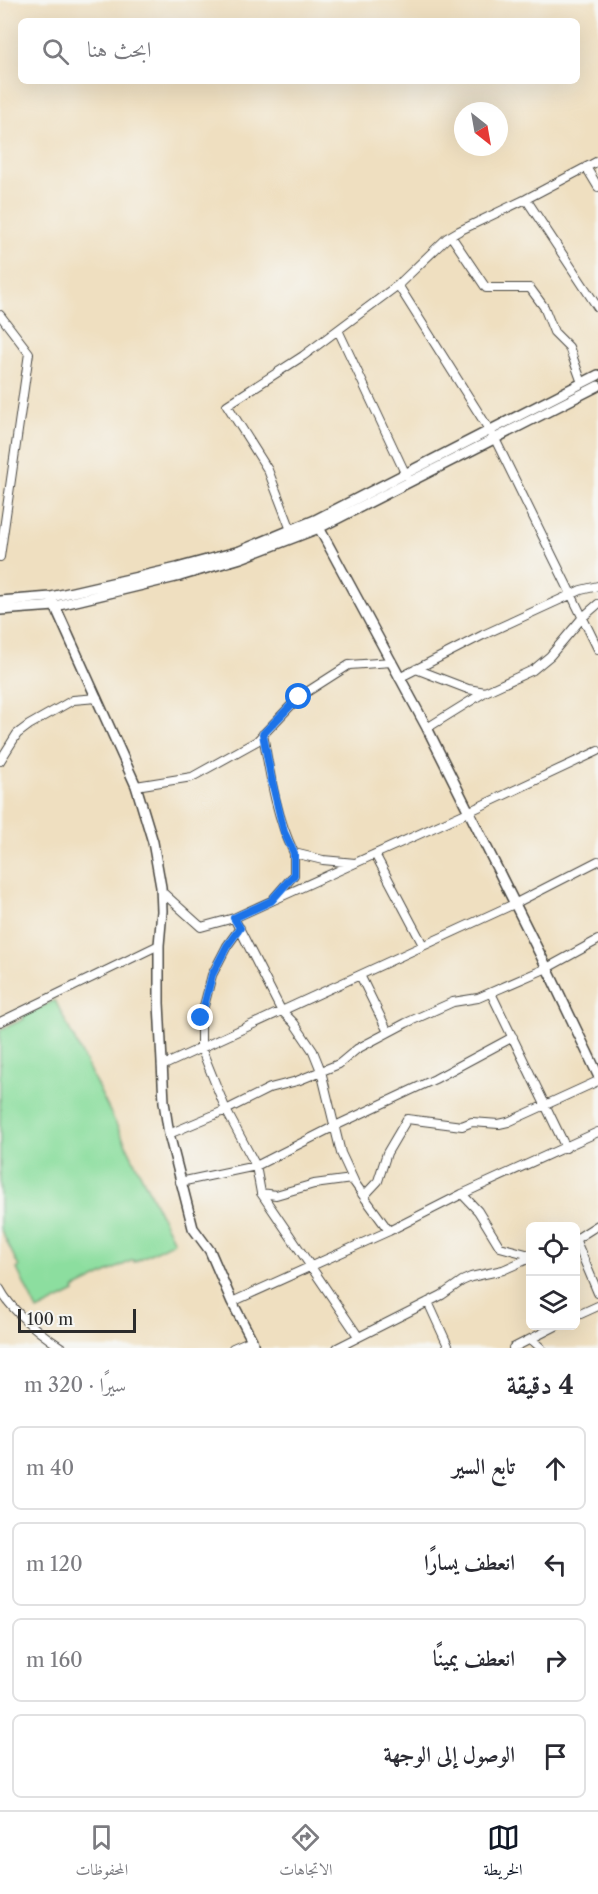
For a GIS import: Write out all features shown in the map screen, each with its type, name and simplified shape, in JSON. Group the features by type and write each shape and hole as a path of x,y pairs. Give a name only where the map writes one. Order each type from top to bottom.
{"street":[{"path":"291,530 268,470 227,405 303,356 398,285 451,236 598,161"},
{"path":"585,167 598,187"},
{"path":"526,199 598,308"},
{"path":"451,236 486,288 530,288 544,307 554,332 569,348 582,383"},
{"path":"398,285 492,435 598,649"},
{"path":"0,315 29,353 0,557"},
{"path":"338,330 406,475"},
{"path":"0,610 53,602 180,576 241,558 317,524 492,435 598,375"},
{"path":"0,601 53,602 240,551 291,530 317,524 406,475 598,386"},
{"path":"317,524 427,728 514,904 594,1057 598,1075"},
{"path":"399,678 483,635 589,587 598,586"},
{"path":"53,602 136,786 153,842 161,891 159,1003 164,1102 169,1134 192,1228 210,1251 253,1344 233,1348"},
{"path":"427,728 485,692 533,670 550,656 583,617 598,604"},
{"path":"136,786 192,777 256,741 299,697 349,664 392,662"},
{"path":"416,669 468,689 485,692"},
{"path":"0,761 17,734 28,725 73,700 97,698"},
{"path":"263,734 284,832 294,853 294,875 271,901"},
{"path":"161,891 201,927 234,918 598,751"},
{"path":"294,853 322,860 355,863"},
{"path":"375,854 423,945"},
{"path":"162,1066 514,904 598,861"},
{"path":"234,918 281,1010 306,1040 321,1071 341,1153 352,1179 389,1231"},
{"path":"240,928 227,946 212,975 201,1018 201,1048 226,1110 256,1166 261,1193 358,1336"},
{"path":"169,1134 270,1088 297,1081 339,1064 357,1049 388,1032 453,1002 478,998 490,993 547,968 598,941"},
{"path":"0,1022 159,945"},
{"path":"360,975 388,1032"},
{"path":"490,993 566,1148"},
{"path":"180,1182 256,1166 435,1079 513,1037"},
{"path":"352,1179 364,1196 369,1193 378,1181 387,1153 407,1119 462,1126 472,1122 499,1124 598,1081"},
{"path":"232,1302 598,1132"},
{"path":"261,1193 276,1195 314,1184 352,1179"},
{"path":"462,1194 478,1211 500,1247 526,1255"},
{"path":"580,1237 598,1225"},
{"path":"580,1250 598,1293"},
{"path":"337,1348 428,1302 471,1277 502,1270 526,1259"},
{"path":"0,1289 5,1299 43,1335 62,1348"},
{"path":"428,1302 449,1348"},
{"path":"580,1314 598,1306"},
{"path":"513,1348 548,1330"},
{"path":"531,1339 541,1348"}],"green space":[{"path":"55,1000 174,1242 74,1289 75,1292 37,1311 0,1228 0,1030 24,1019 23,1016"}],"route":[{"path":"201,1018 212,975 227,946 240,928 234,918 271,901 294,875 294,853 284,832 263,734 299,697"}]}
